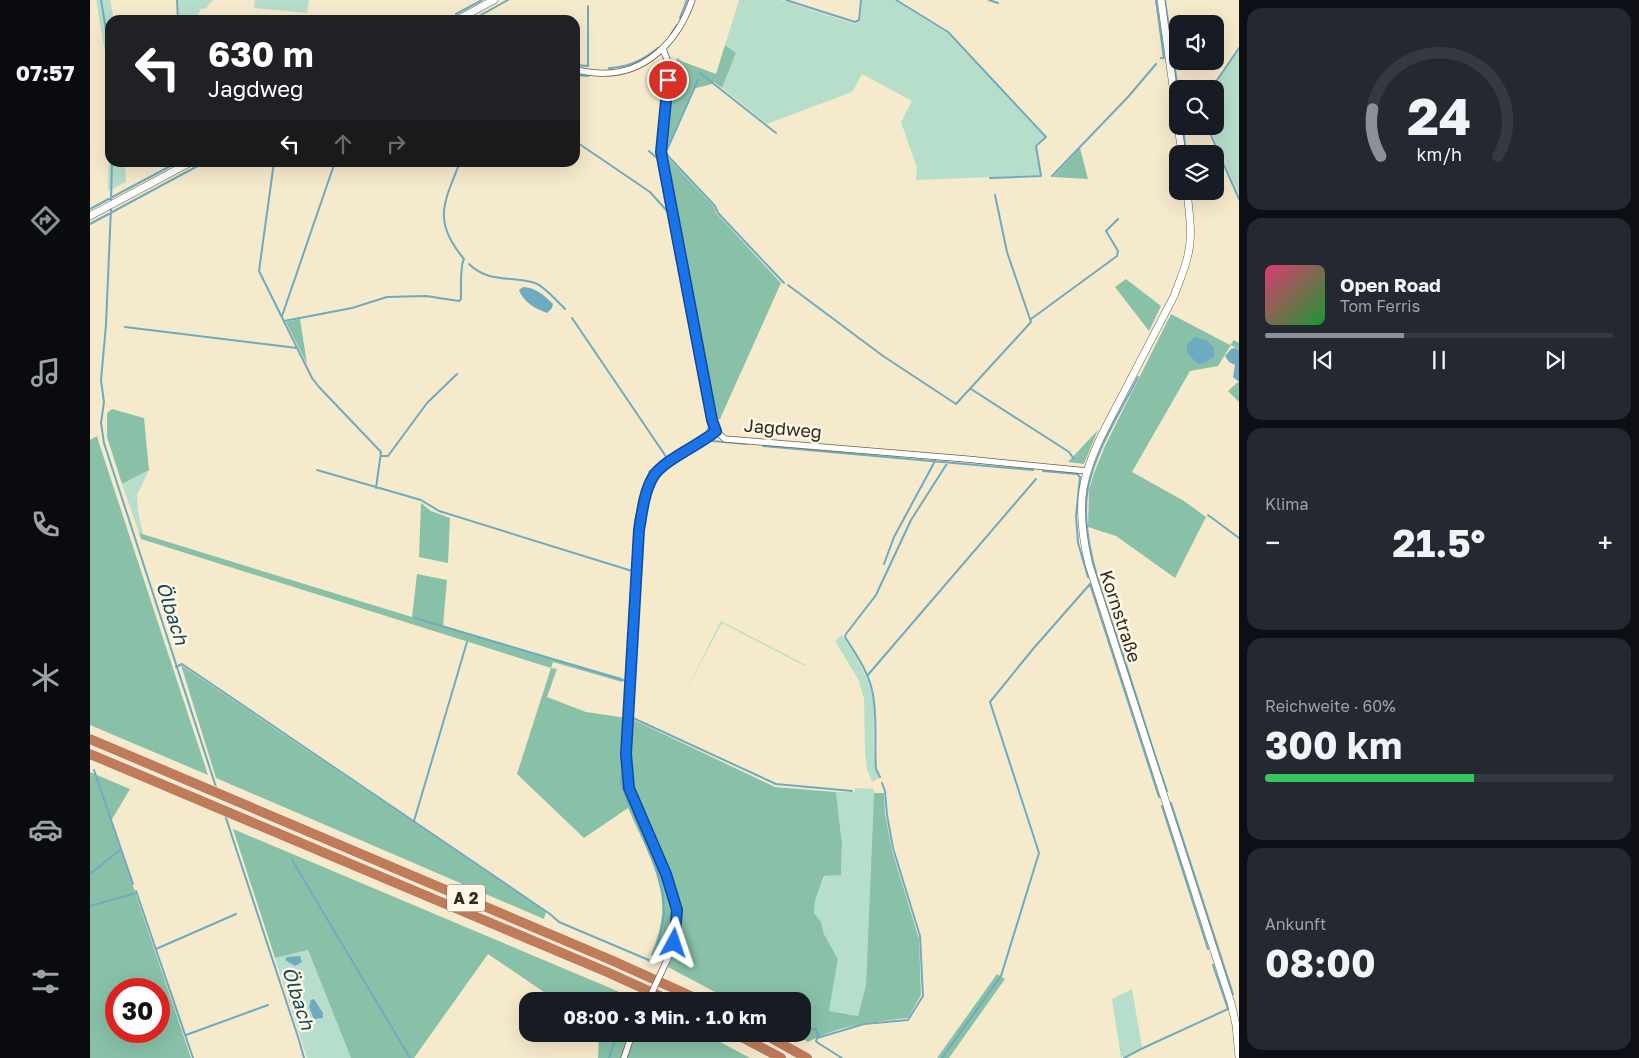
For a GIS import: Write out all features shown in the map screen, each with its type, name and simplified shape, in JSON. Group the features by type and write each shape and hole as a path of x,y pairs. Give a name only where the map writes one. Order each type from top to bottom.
{"highway":[{"name":"A 2","path":"90,739 611,960 682,992"},
{"name":"A 2","path":"90,754 651,992"},
{"path":"751,1042 780,1058"},
{"path":"778,1042 807,1058"}],"street":[{"path":"466,15 494,0"},
{"path":"580,71 600,74 636,67 663,49 673,38 688,12 692,0"},
{"path":"1161,0 1172,80"},
{"path":"652,992 674,943 677,910 666,874 629,788 626,754 639,530 642,511 653,476 671,461 710,437 716,431 712,420 661,152 668,80 668,62 663,49"},
{"path":"90,216 182,167"},
{"name":"Kornstraße","path":"1188,200 1190,232 1184,271 1174,296 1098,443 1087,471 1081,512 1083,538 1089,565 1231,1003 1236,1025 1239,1058"},
{"name":"Jagdweg","path":"716,431 725,439 958,458 1087,471"},
{"path":"624,1058 629,1042"}],"green space":[{"path":"96,0 110,0 113,15 105,15 105,52"},
{"path":"178,0 213,0 206,8 201,9 198,15 179,15"},
{"path":"255,0 309,0 307,13 254,8"},
{"path":"739,0 781,0 855,24 860,21 862,0 894,0 947,33 1045,137 1035,145 1040,175 916,180 917,168 901,122 912,101 862,74 852,92 767,124 722,88 736,53 725,45"},
{"path":"725,45 736,53 722,88 714,82 693,89 667,148 674,62 678,58 681,61 716,74"},
{"path":"1239,50 1239,195 1224,160 1224,145 1217,145 1213,135 1224,135 1224,80 1218,80"},
{"path":"1080,148 1088,179 1053,177"},
{"path":"666,156 781,283 720,419 715,419"},
{"path":"109,167 125,167 126,182 108,191"},
{"path":"1126,279 1161,306 1149,331 1115,287"},
{"path":"1171,314 1230,345 1234,340 1239,343 1239,350 1231,345 1218,366 1190,371 1132,472 1184,501 1206,517 1175,578 1116,536 1088,527 1089,490 1094,473 1105,446"},
{"path":"300,319 307,364 286,322"},
{"path":"1239,383 1239,402 1228,391"},
{"path":"112,409 144,418 149,470 122,484 107,437 107,413"},
{"path":"1098,430 1084,464 1068,462"},
{"path":"97,436 208,775 90,725 90,440"},
{"path":"149,470 137,495 143,534 139,533 122,484"},
{"path":"421,503 431,511 450,518 448,563 419,557"},
{"path":"139,533 412,617 417,574 447,580 443,626 622,678 622,682 553,662 551,668 141,539"},
{"path":"721,621 806,665 722,623 684,694"},
{"path":"842,635 869,684 873,701 875,759 879,778 872,782 867,769 865,752 864,698 858,679 835,641"},
{"path":"181,665 546,912 544,919 216,778"},
{"path":"551,668 557,669 547,697 586,712 627,718 624,753 625,785 664,874 674,909 670,941 663,960 651,955 658,935 662,914 660,887 651,860 628,808 584,838 517,774"},
{"path":"634,720 775,787 836,792 842,844 841,875 824,876 815,901 814,913 821,922 824,934 838,959 829,1011 858,1016 866,985 874,793 884,793 885,814 892,850 919,939 921,995 908,1018 844,1028 811,1040 811,992 715,992 668,967 677,944 681,908 669,871 632,788 629,753"},
{"path":"90,772 130,789 111,821 164,978 105,978 105,1043 170,1043 170,996 191,1058 90,1058"},
{"path":"855,788 874,789 866,985 858,1016 829,1011 838,959 824,934 821,922 814,913 815,901 825,876 841,875 842,844 836,792 855,792"},
{"path":"233,829 620,992 544,992 488,954 414,1058 351,1058 308,950 275,958"},
{"path":"308,950 351,1058 307,1058 275,958"},
{"path":"997,974 1005,979 949,1058 937,1058"},
{"path":"1132,989 1142,1047 1121,1058 1112,999"},
{"path":"599,1042 720,1042 750,1058 598,1058"}],"water":[{"path":"523,287 536,290 543,295 553,304 552,308 547,313 530,304 519,290"},
{"path":"1195,337 1206,340 1214,347 1214,357 1198,364 1187,353 1187,344"},
{"path":"1231,349 1239,350 1239,382 1233,377 1235,365 1229,362 1225,356"},
{"path":"300,956 302,962 295,966 285,960 287,957"},
{"path":"314,999 323,1013 323,1018 314,1019 309,1007 311,1000"}],"waterway":[{"name":"Ölbach","path":"101,0 105,24"},
{"path":"177,0 178,15"},
{"path":"456,14 482,0"},
{"path":"481,15 508,0"},
{"path":"680,18 687,0"},
{"path":"786,0 855,22 859,20 861,0"},
{"path":"896,0 948,32 1046,137 1036,146 1041,176 990,178"},
{"path":"989,0 998,3"},
{"path":"1156,0 1164,58 1161,58"},
{"path":"1165,0 1177,80"},
{"path":"580,65 588,66 588,6"},
{"path":"671,34 677,25"},
{"path":"609,68 635,62 658,48"},
{"path":"1217,80 1239,48"},
{"path":"1052,176 1128,97 1156,64"},
{"path":"700,73 776,133"},
{"path":"580,75 588,76"},
{"path":"698,80 666,152 715,206 718,213 784,283"},
{"path":"1184,135 1185,145"},
{"path":"1211,135 1239,199"},
{"path":"580,144 650,192 667,211"},
{"path":"649,151 658,159 667,210"},
{"name":"Ölbach","path":"111,201 112,167"},
{"path":"90,209 169,167"},
{"path":"90,224 196,167"},
{"path":"273,167 259,271 312,378 381,452 376,488"},
{"path":"282,316 333,167"},
{"path":"458,167 449,189 444,222 454,246 464,259"},
{"path":"788,285 883,356 956,404 1031,322 1007,252 995,195"},
{"name":"Ölbach","path":"111,208 106,325 101,380 104,402 101,423 104,443 216,787"},
{"path":"1031,319 1117,256 1118,251 1106,231 1118,219"},
{"path":"649,472 706,433 709,427 672,235"},
{"path":"284,321 352,308 387,297 426,296 459,301 461,299 461,272 464,259"},
{"path":"469,264 476,270 492,277 535,283 547,291 565,309"},
{"path":"572,318 667,458"},
{"path":"125,327 297,348"},
{"path":"381,456 388,456 427,403 457,374"},
{"path":"1138,377 1109,431 1097,459 1088,488 1087,530 1091,553 1104,598 1167,791"},
{"path":"971,389 1069,452 1074,459"},
{"path":"712,441 747,444"},
{"path":"763,446 1033,470"},
{"path":"884,564 894,537 935,461"},
{"path":"880,777 876,769 875,709 872,690 864,669 845,637 876,595 911,520 948,462"},
{"path":"317,470 421,500 439,511 632,571"},
{"path":"1043,471 1077,474 1080,477 1076,516 1078,543 1088,577"},
{"path":"626,682 635,520 647,479"},
{"path":"867,676 1036,479"},
{"path":"1208,515 1239,538"},
{"path":"1090,584 1159,797"},
{"path":"942,1058 1001,976 1039,853 990,702 1090,584"},
{"path":"415,618 626,681"},
{"path":"414,821 467,642"},
{"path":"176,667 182,664 550,914 559,922 651,961 660,936 664,914 663,894 657,870 621,784 623,754"},
{"path":"623,749 625,706"},
{"path":"633,718 776,784 852,791"},
{"path":"94,770 133,884"},
{"path":"817,1038 864,1024 908,1020 923,996 920,936 893,848 885,791 882,783"},
{"path":"1171,803 1233,994"},
{"path":"1162,806 1208,949"},
{"name":"Ölbach","path":"225,815 304,1058"},
{"path":"90,874 121,849"},
{"path":"292,860 410,1058"},
{"path":"136,891 193,1058"},
{"path":"90,906 136,893"},
{"path":"156,949 236,914"},
{"path":"1124,1058 1228,1009 1213,965"},
{"path":"186,1035 268,1005"},
{"path":"811,1029 816,1029 818,1036 816,1041 818,1043 842,1058"},
{"path":"609,1058 614,1042"}],"route":[{"path":"668,80 661,152 712,420 716,431 710,437 671,461 653,476 642,511 639,530 630,714 626,754 629,788 666,874 677,910 674,943"}]}
